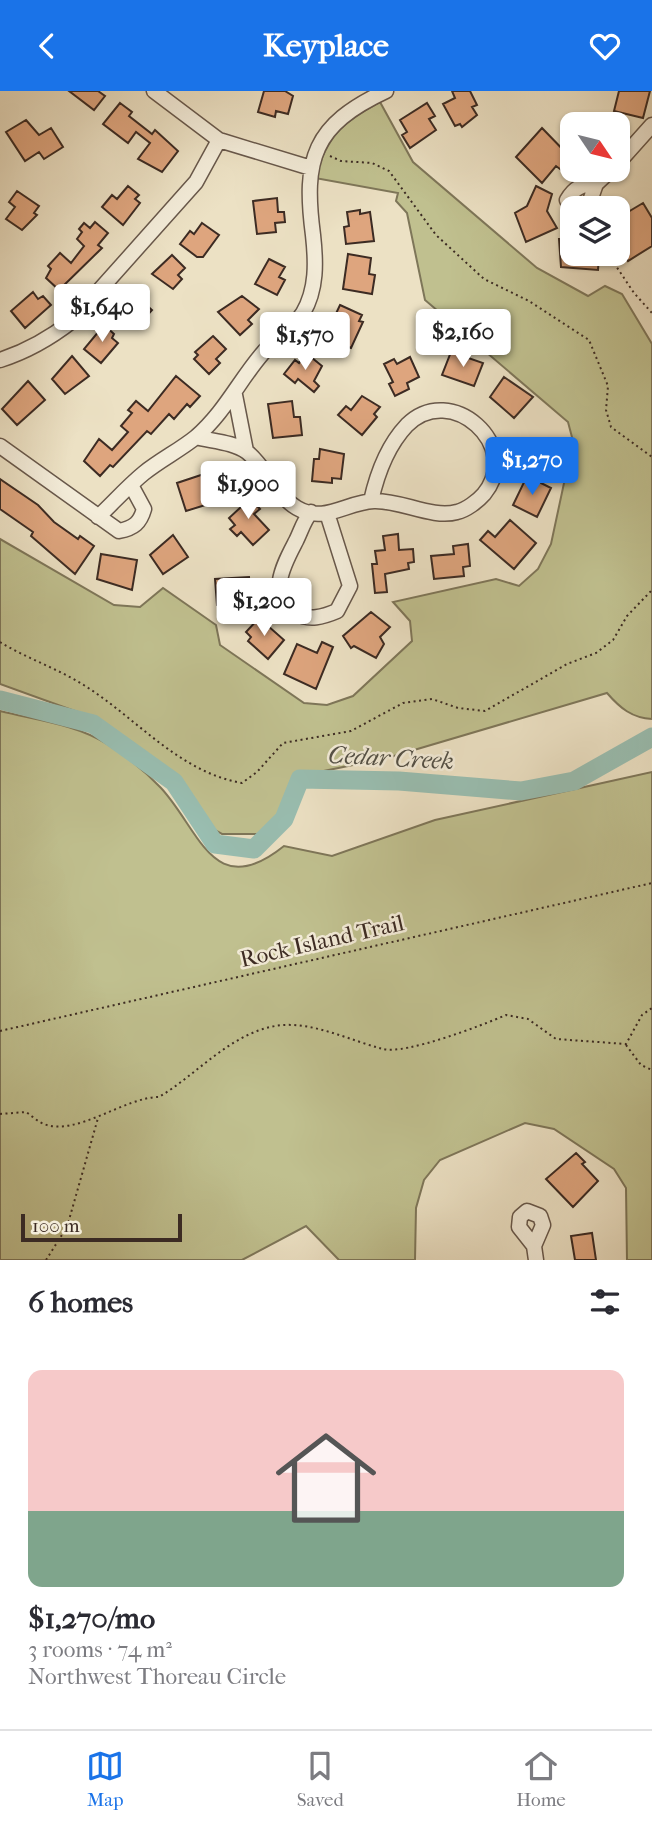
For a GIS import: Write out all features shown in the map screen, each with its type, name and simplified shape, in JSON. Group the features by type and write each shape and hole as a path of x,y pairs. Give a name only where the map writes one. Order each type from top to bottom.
{"street":[{"path":"154,91 219,140 311,168"},
{"path":"98,517 131,485 173,451 196,437 235,395 262,353 302,315 310,299 316,263 308,200 311,168 321,139 333,123 360,103 386,91"},
{"path":"630,150 652,125"},
{"path":"0,360 24,352 50,338 72,321 196,182 219,140"},
{"path":"569,196 578,187 596,184 592,196"},
{"path":"235,395 246,451 290,502 297,508 311,512 327,513 371,501 394,502 442,513 458,512 484,494 491,480 496,463 491,441 480,426 464,415 445,411 418,417 407,425 387,455 371,501"},
{"path":"196,437 246,451"},
{"path":"0,446 119,531 130,529 141,521 144,509 131,485"},
{"path":"311,512 281,570 279,592 282,601 290,610 312,618 337,611 350,586 327,513"}],"path":[{"path":"326,154 341,161 372,163 388,171 436,235 484,279 528,301 589,340 608,386 608,420 611,427 652,457"},
{"path":"616,266 634,293 652,313"},
{"path":"0,642 84,685 148,736 218,779 242,783 257,772 283,743 351,731 403,703 432,699 458,708 485,711 567,664 596,653 613,640 627,616 652,590"},
{"name":"Rock Island Trail","path":"0,1031 652,883"},
{"path":"626,1044 642,1015 652,1008"},
{"path":"0,1114 26,1112 44,1124 57,1126 98,1117 145,1097 159,1097 233,1044 259,1031 284,1025 358,1040 386,1050 411,1047 506,1015 517,1015 556,1039 626,1044"},
{"path":"626,1044 641,1065 652,1070"},
{"path":"46,1260 67,1227 98,1117"}],"green space":[{"path":"380,102 413,162 537,268 588,296 605,286 622,294 652,344 652,719 638,717 627,711 607,693 387,758 319,772 274,823 258,834 222,834 211,828 179,780 129,741 94,718 0,684 0,539 114,605 140,607 163,588 216,625 220,645 304,703 327,705 353,696 412,641 410,621 393,602 496,579 519,586 538,569 551,544 573,441 568,422 425,300 407,213 396,201 398,193 315,178 325,151 338,132 356,116"},
{"path":"0,711 69,727 107,744 161,788 210,854 224,864 240,867 260,862 284,846 332,856 435,820 652,772 652,1260 627,1260 626,1188 614,1169 554,1129 525,1123 440,1160 424,1180 416,1208 415,1260 339,1260 306,1226 242,1260 0,1260"}],"building":[{"path":"69,91 98,91 105,96 94,110"},
{"path":"264,91 285,91 293,96 288,114 276,111 275,117 258,112"},
{"path":"452,91 470,91 477,105 472,107 477,115 462,127 460,124 455,126 443,104 455,98"},
{"path":"619,91 650,91 643,118 630,115 630,112 614,111"},
{"path":"120,103 132,112 129,116 152,134 155,130 178,151 162,172 138,159 150,143 136,132 128,143 103,124"},
{"path":"427,103 435,116 429,119 436,130 410,148 402,135 407,132 400,120"},
{"path":"26,120 39,135 51,128 63,147 44,159 39,152 25,161 6,132"},
{"path":"542,128 560,147 560,169 556,166 542,183 516,157"},
{"path":"128,186 139,195 135,199 140,203 123,225 102,207 112,195 117,199"},
{"path":"536,186 552,194 547,211 557,228 526,242 515,213 527,206"},
{"path":"17,191 39,206 34,213 37,215 22,230 6,219 15,207 9,202"},
{"path":"277,198 278,212 284,212 285,222 275,223 276,232 257,234 253,201"},
{"path":"643,203 652,218 652,246 630,260 630,211"},
{"path":"360,210 360,214 370,212 374,241 346,244 344,227 349,226 347,212"},
{"path":"95,222 108,233 98,245 102,248 59,290 46,278 51,269 48,266 60,253 71,263 84,246 77,239 82,232 79,229 84,223 90,228"},
{"path":"202,223 219,235 203,257 197,257 180,244 190,231 194,234"},
{"path":"348,254 371,258 369,274 375,275 372,294 343,289"},
{"path":"172,255 185,268 178,275 182,279 173,289 152,274"},
{"path":"269,259 285,267 279,277 285,280 277,295 255,284"},
{"path":"561,266 598,266 598,270"},
{"path":"136,290 147,299 144,303 152,310 143,320 140,316 133,324 118,311"},
{"path":"33,292 38,299 43,296 51,305 25,328 11,311"},
{"path":"242,296 259,309 248,320 252,324 240,335 218,312"},
{"path":"340,305 362,315 359,321 363,322 351,348 324,339"},
{"path":"104,325 114,334 112,338 118,343 101,363 84,349"},
{"path":"213,336 226,349 216,359 220,363 209,374 194,359 198,355 195,352"},
{"path":"451,352 483,363 474,386 442,375"},
{"path":"306,353 322,366 314,381 319,386 314,392 298,379 295,383 284,374 295,360 299,363"},
{"path":"72,356 89,376 65,394 52,379"},
{"path":"410,357 419,377 407,383 409,389 395,396 389,384 393,382 384,364 394,359 397,364"},
{"path":"176,376 200,396 190,407 187,404 174,419 169,414 151,434 147,431 113,467 110,465 100,476 84,461 99,439 112,450 128,432 121,426 132,413 128,410 136,401 148,411"},
{"path":"504,377 533,397 514,418 490,397"},
{"path":"28,381 45,400 17,425 2,409"},
{"path":"362,396 380,407 374,414 377,417 362,435 338,415 346,406 351,410"},
{"path":"292,401 294,417 300,417 302,435 273,438 268,404"},
{"path":"320,449 344,454 341,479 332,478 332,483 312,481 314,459 319,459"},
{"path":"219,469 228,498 186,511 177,483"},
{"path":"527,476 551,488 537,517 513,505"},
{"path":"0,479 38,505 54,522 78,539 80,536 94,546 75,574 31,536 33,532 0,509"},
{"path":"247,495 260,509 254,514 269,530 253,545 241,532 237,536 230,529 235,525 229,518 241,507 238,504"},
{"path":"510,520 536,543 514,569 480,540 488,531 495,537"},
{"path":"398,534 399,550 413,549 414,562 408,563 409,569 385,574 387,592 375,593 372,564 377,564 375,551 385,550 383,536"},
{"path":"173,535 188,557 163,574 150,555"},
{"path":"468,544 470,566 463,567 464,576 434,579 431,556 454,554 453,546"},
{"path":"101,554 137,560 132,590 97,579"},
{"path":"249,577 250,590 243,591 244,610 226,612 225,604 217,605 215,579"},
{"path":"371,612 390,627 380,637 384,644 376,658 354,646 351,648 343,636"},
{"path":"259,618 284,640 268,659 248,641 251,637 246,632"},
{"path":"322,642 333,647 316,689 284,674 297,644 317,653"},
{"path":"576,1153 598,1181 573,1207 546,1179"},
{"path":"592,1233 596,1260 575,1260 571,1236"}],"waterway":[{"name":"Cedar Creek","path":"0,700 93,724 174,782 215,844 254,849 284,819 300,779 399,781 521,791 574,781 652,737"}]}
